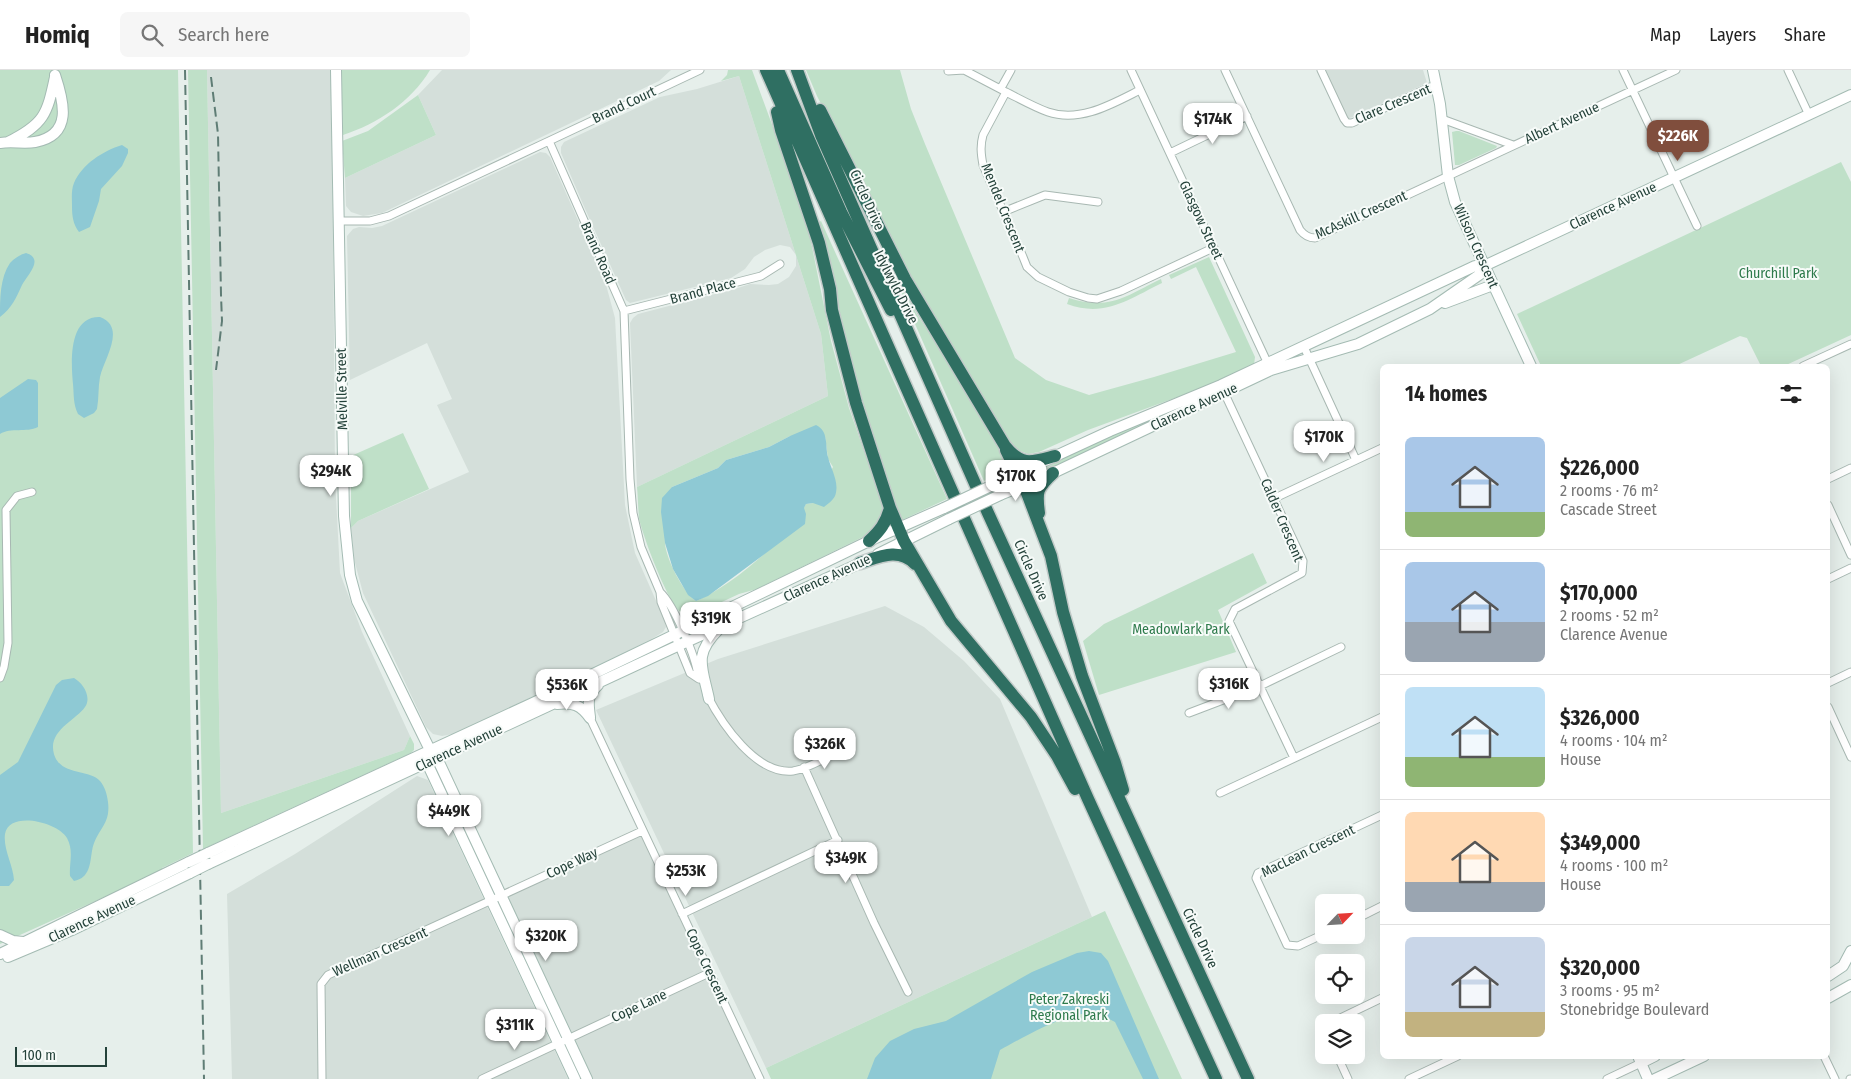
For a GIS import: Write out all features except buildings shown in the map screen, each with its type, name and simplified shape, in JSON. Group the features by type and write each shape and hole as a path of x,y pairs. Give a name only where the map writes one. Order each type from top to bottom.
{"highway":[{"path":"766,70 773,90 938,457 1088,800 1216,1079"},
{"name":"Idylwyld Drive","path":"778,70 841,212 911,349 929,380"},
{"path":"798,70 905,279 1005,446 1011,454 1030,462 1055,456"},
{"name":"Circle Drive","path":"798,70 822,135 929,380 1248,1079"},
{"path":"773,90 781,130 819,244 830,290 832,310 856,403 890,508 904,541 951,622 1032,717 1057,756 1141,915"},
{"path":"992,423 1018,473 1051,556 1063,612 1082,676 1114,763 1132,826"},
{"path":"1043,535 1038,491 1041,485 1053,473"},
{"path":"869,541 882,528 887,520 890,508"},
{"path":"860,563 894,554 910,559 919,569"}],"main road":[{"name":"Melville Street","path":"336,70 344,516 350,575 358,601 430,750"},
{"name":"Wilson Crescent","path":"1433,70 1442,119 1448,176 1455,202 1530,364"},
{"path":"4,143 35,142 56,132 64,114 55,73"},
{"path":"4,143 31,129 44,114 51,97 55,73"},
{"name":"Clarence Avenue","path":"2,955 72,930 189,867 208,853 430,750 681,638 724,624 860,563 1000,495 1053,473 1269,367 1304,347 1468,269 1475,266 1484,266 1851,96"},
{"name":"Clarence Avenue","path":"1269,367 1309,359 1358,344 1430,309 1479,274 1484,266"},
{"path":"1430,309 1493,285"},
{"name":"Clarence Avenue","path":"2,955 24,942 189,867 208,864 603,680 869,541 1055,456 1223,389"},
{"path":"709,699 701,660 703,650 708,641 724,624"},
{"path":"590,718 589,696 603,680"},
{"path":"551,704 569,703 577,705 583,708 590,718"},
{"path":"430,750 432,761 563,1041 575,1079"},
{"path":"0,936 12,941 24,942"},
{"path":"1830,975 1843,966 1851,951"},
{"path":"1830,997 1851,986"},
{"path":"563,1041 587,1079"},
{"path":"1655,1079 1698,1059"},
{"path":"1640,1060 1648,1079"}],"street":[{"name":"Brand Court","path":"549,141 700,70"},
{"path":"948,71 964,70 1049,112 1063,114 1078,114 1104,107 1140,90"},
{"name":"Mendel Crescent","path":"1011,70 981,143 984,165 1027,267 1033,273 1069,292 1088,298 1105,298 1213,248"},
{"name":"Glasgow Street","path":"1131,70 1269,367"},
{"name":"McAskill Crescent","path":"1225,70 1304,235 1315,238 1448,176"},
{"name":"Clare Crescent","path":"1321,70 1348,123 1352,123 1437,85"},
{"path":"1623,70 1697,226"},
{"name":"Albert Avenue","path":"1448,176 1676,70"},
{"path":"1788,70 1809,115"},
{"path":"1170,153 1247,116"},
{"path":"1442,119 1513,145"},
{"path":"339,221 370,221 389,216 549,141"},
{"name":"Brand Road","path":"549,141 624,311 633,513 641,547 660,592 668,599 690,673 699,679 728,729 755,758 768,766 785,771 793,771 836,753"},
{"path":"1003,212 1045,195 1098,202"},
{"name":"Brand Place","path":"624,311 761,276 780,264"},
{"path":"1807,364 1851,344"},
{"path":"1304,347 1356,460"},
{"name":"Calder Crescent","path":"1223,389 1303,561 1302,573 1235,609 1229,621 1294,758"},
{"path":"1275,498 1380,449"},
{"path":"1830,478 1851,468"},
{"path":"0,678 8,651 3,575 6,510 17,496 22,493 32,492"},
{"path":"1830,509 1851,555"},
{"path":"1830,578 1851,568"},
{"path":"1189,713 1260,686 1341,647"},
{"path":"1830,682 1851,672"},
{"path":"1830,711 1851,757"},
{"name":"Cope Crescent","path":"590,718 760,1079"},
{"path":"1220,793 1380,718"},
{"path":"804,767 908,992"},
{"name":"MacLean Crescent","path":"1315,938 1298,946 1287,945 1256,878 1258,873 1380,816"},
{"name":"Cope Way","path":"497,898 642,831"},
{"path":"682,914 838,840"},
{"name":"Wellman Crescent","path":"322,1079 321,984 323,980 328,975 497,898"},
{"path":"1365,914 1380,907"},
{"name":"Cope Lane","path":"482,1079 709,972"},
{"path":"1349,1014 1380,999"},
{"path":"1409,1079 1452,1059"},
{"path":"1825,1059 1834,1079"},
{"path":"1607,1079 1640,1060"},
{"path":"1341,1064 1348,1079"}],"shaded area":[{"path":"207,70 332,70 335,478 340,573 362,632 410,736 404,750 221,813"},
{"path":"442,70 671,70 659,81 382,213 363,216 351,212 346,206 345,178 436,135 418,95"},
{"path":"1325,70 1423,70 1427,83 1349,118 1345,115"},
{"path":"739,76 796,255 790,247 780,245 765,250 754,257 745,269 731,278 630,303 626,300 586,211 561,153 561,147 564,142 660,97 697,89"},
{"path":"540,152 546,153 550,157 605,281 615,318 625,505 635,553 666,627 663,632 650,640 585,673 458,733 442,736 433,734 426,727 363,593 354,559 351,528 358,521 469,472 437,405 452,399 427,343 350,380 347,236 353,229 359,227 372,228 382,226"},
{"path":"796,255 821,334 828,396 637,487 630,323 633,318 638,314 750,284 778,284 789,277 796,266"},
{"path":"885,606 924,627 964,661 1000,699 1092,917 766,1068 596,710 718,659"},
{"path":"417,776 428,780 568,1079 232,1079 227,894 295,854"},
{"path":"642,831 762,1079 587,1079 501,896"}],"green space":[{"path":"0,70 178,70 193,853 162,868 162,871 0,944"},
{"path":"188,70 207,70 221,813 404,750 410,736 414,744 414,750 411,753 203,849"},
{"path":"341,70 430,70 422,82 403,102 368,125 343,135"},
{"path":"728,70 752,70 788,168 808,227 831,341 849,408 885,511 873,532 757,589 739,594 696,614 685,614 676,607 663,584 645,539 639,518 637,487 828,396 821,334 739,76 721,81 727,75","holes":["790,436 825,436 828,459 833,467 813,503 806,504 786,532 742,573 696,601 691,597 681,583 666,550 665,531 672,487 718,468 726,460 769,447"]},
{"path":"806,70 900,70 911,109 1015,358 1046,380 1089,395 1236,352 1196,267 1171,279 1169,275 1209,257 1255,357 1254,365 1210,385 1088,430 1039,452 1028,454 1013,448 917,292 817,96"},
{"path":"418,95 436,135 345,178 342,141 368,131"},
{"path":"1456,131 1497,146 1459,165 1455,165 1452,132"},
{"name":"Churchill Park","path":"1841,162 1851,182 1851,335 1788,364 1760,364 1747,338 1740,336 1679,364 1540,364 1517,314"},
{"path":"821,221 947,499 902,520 899,518 859,390 819,222"},
{"path":"894,276 920,319 969,391 1010,468 1008,470 984,481"},
{"path":"1161,279 1162,283 1116,305 1105,308 1081,308 1067,304 1069,298 1095,303 1117,300"},
{"path":"1197,400 1038,474 1028,477 1102,438"},
{"path":"403,433 429,489 358,521 351,528 351,456"},
{"name":"Meadowlark Park","path":"1253,553 1267,583 1218,610 1236,652 1099,695 1083,641 1104,624"},
{"name":"Peter Zakreski Regional Park","path":"1105,911 1182,1079 771,1079 766,1068"}],"water":[{"path":"122,145 128,149 128,153 122,166 101,189 90,227 79,232 74,223 72,213 72,189 74,183 82,170 94,159"},
{"path":"26,253 34,259 33,268 8,310 0,317 1,288 4,275 10,263"},
{"path":"100,317 108,322 112,328 112,344 100,377 97,409 94,413 84,418 78,414 74,403 72,353 77,332 82,324 90,319"},
{"path":"28,379 36,380 38,383 38,427 0,434 0,398"},
{"path":"816,425 825,435 828,457 836,481 835,496 824,507 813,503 806,504 804,508 806,514 805,524 708,596 696,601 688,595 673,569 665,543 661,512 662,498 672,487 718,468 726,460 769,447"},
{"path":"74,678 86,691 87,703 56,735 53,748 55,757 60,764 66,768 95,777 100,781 107,796 107,817 94,844 90,865 83,877 74,881 70,876 71,857 69,843 62,832 44,823 24,820 15,822 8,827 5,834 14,880 9,886 0,886 0,775 18,762 56,685 62,680"},
{"path":"1089,951 1101,953 1108,961 1159,1079 1143,1079 1115,1022 1097,1014 1087,1013 1075,1015 1048,1025 1000,1050 991,1079 867,1079 875,1058 890,1041 914,1029 946,1021 1032,972 1077,953"}],"railway":[{"path":"185,70 204,1079"},
{"path":"211,77 218,134 222,321 216,370"}]}
